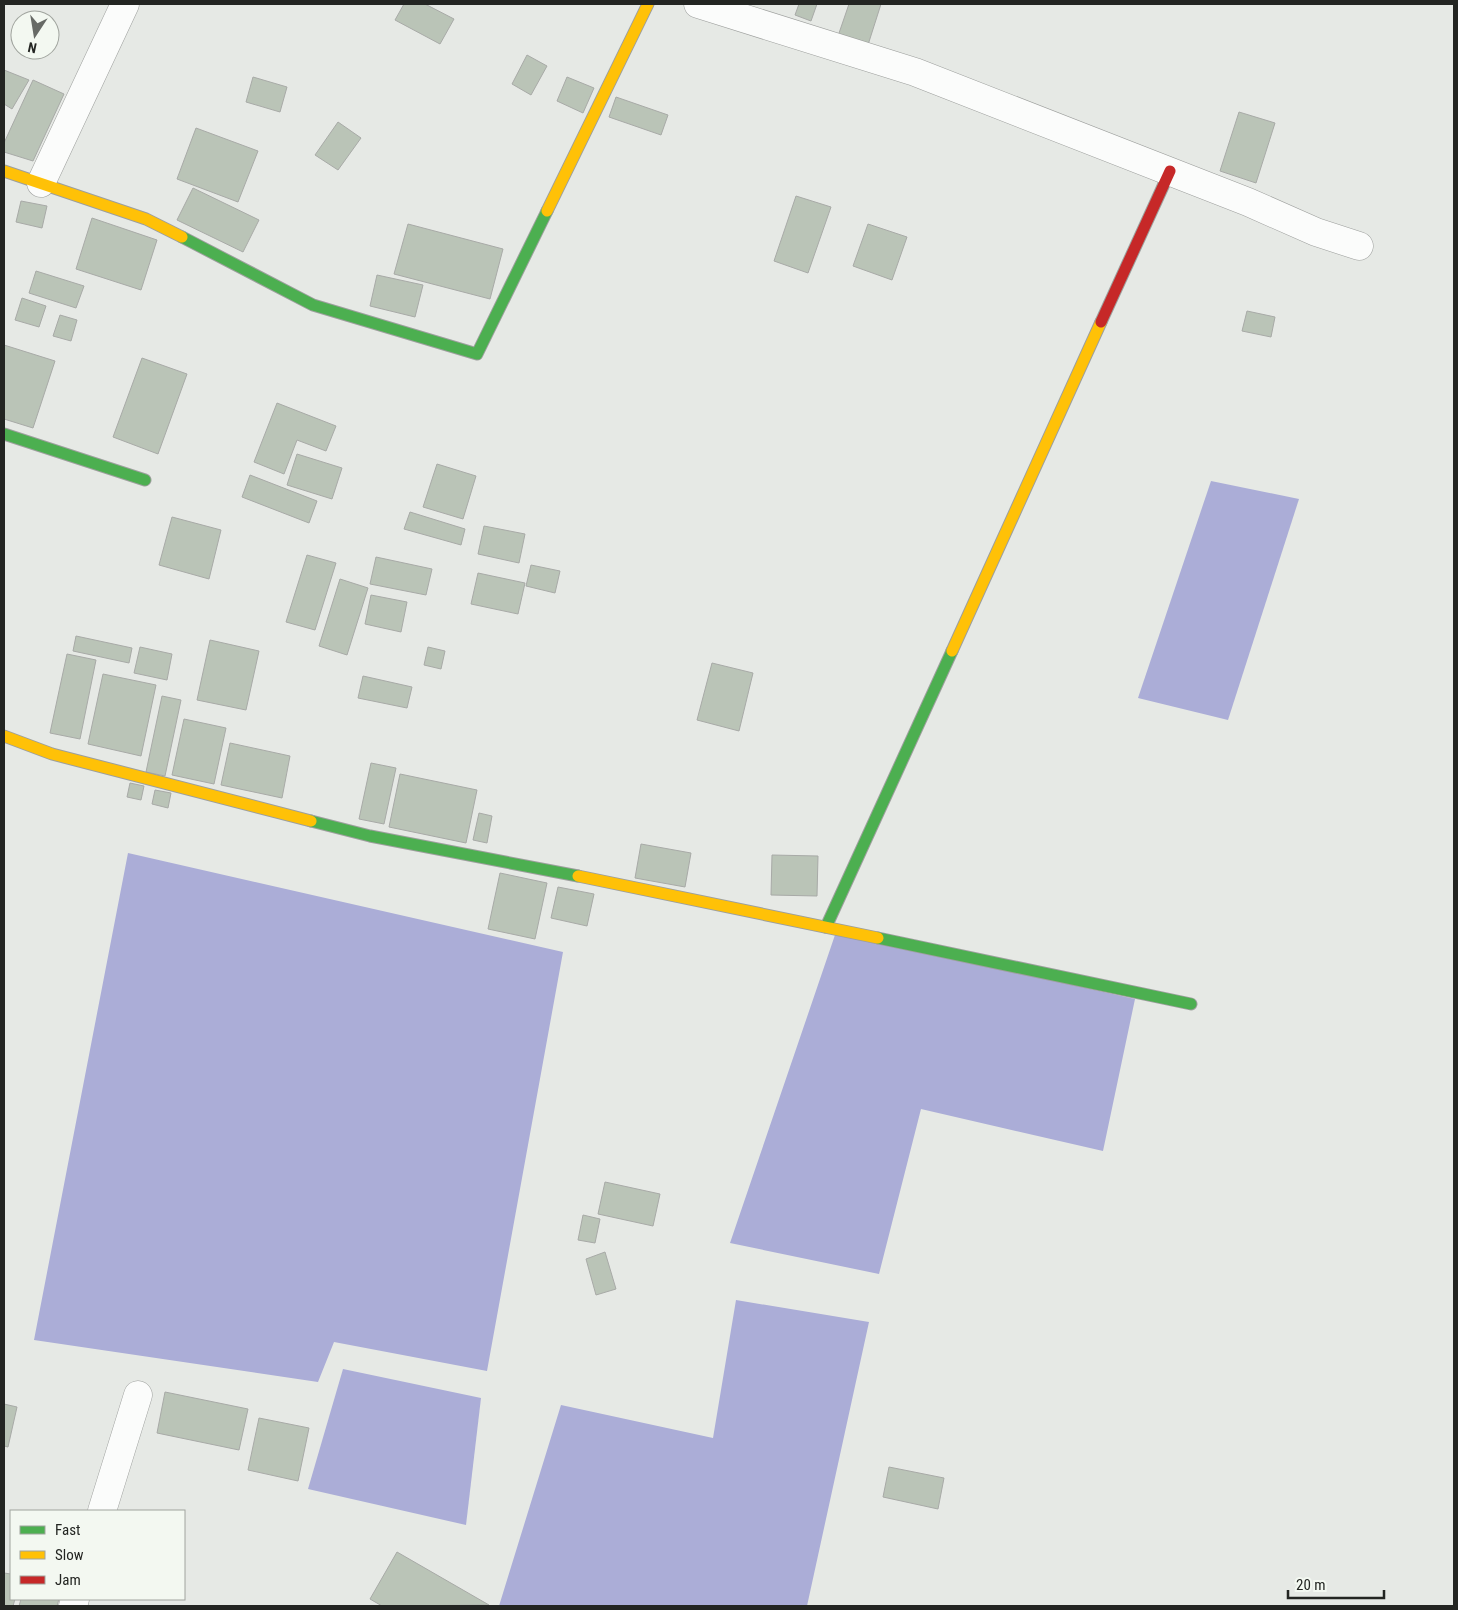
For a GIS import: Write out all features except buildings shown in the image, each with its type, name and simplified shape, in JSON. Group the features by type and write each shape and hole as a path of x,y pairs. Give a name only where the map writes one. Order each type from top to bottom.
{"street":[{"path":"41,184 125,4"},
{"path":"4,171 146,219 314,305 477,354 648,4"},
{"path":"698,4 914,72 1248,202 1316,232 1359,246"},
{"path":"826,927 1170,171"},
{"path":"4,434 145,480"},
{"path":"4,736 52,754 370,836 635,887 1191,1004"},
{"path":"102,1510 138,1395"}],"water":[{"path":"1211,481 1299,499 1228,720 1138,698"},
{"path":"128,853 563,952 487,1371 334,1342 318,1382 34,1340"},
{"path":"836,932 1135,999 1103,1151 921,1109 879,1274 730,1243"},
{"path":"736,1300 869,1322 807,1606 499,1606 561,1405 713,1438"},
{"path":"343,1369 481,1398 466,1525 308,1489"}],"traffic: fast":[{"path":"182,237 313,305 477,354 547,211"},
{"path":"4,434 145,480"},
{"path":"826,927 952,651"},
{"path":"311,821 370,836 578,876"},
{"path":"878,938 1191,1004"}],"traffic: slow":[{"path":"547,211 648,4"},
{"path":"4,171 146,219 182,237"},
{"path":"952,651 1101,322"},
{"path":"4,736 52,754 311,821"},
{"path":"578,876 878,938"}],"traffic: jam":[{"path":"1101,322 1170,171"}]}
